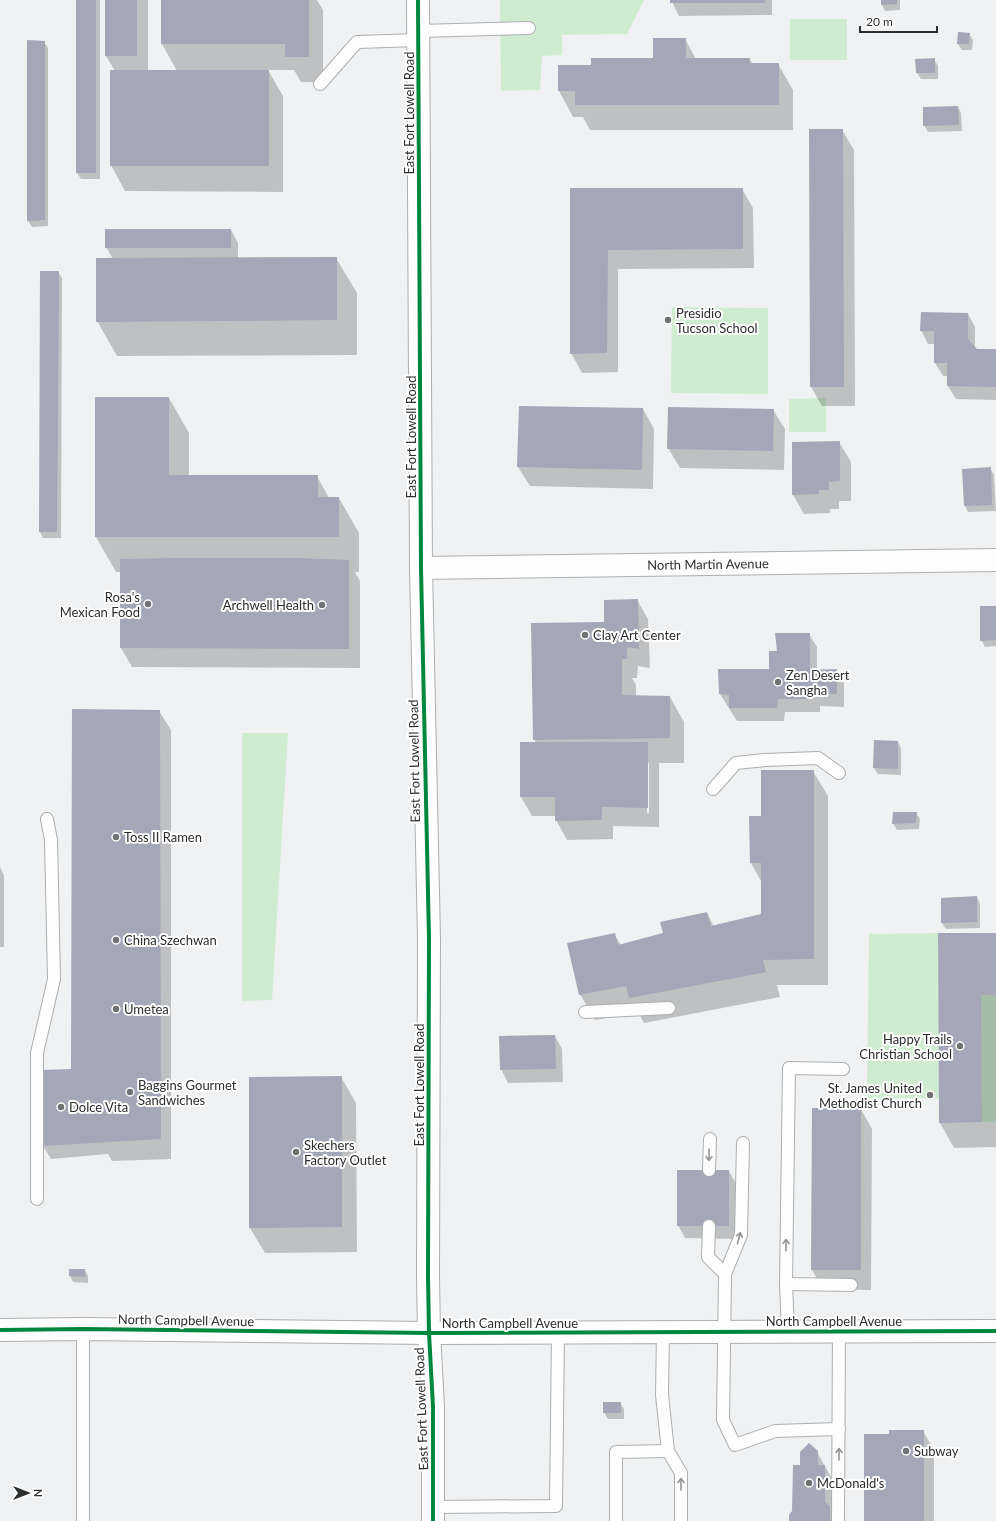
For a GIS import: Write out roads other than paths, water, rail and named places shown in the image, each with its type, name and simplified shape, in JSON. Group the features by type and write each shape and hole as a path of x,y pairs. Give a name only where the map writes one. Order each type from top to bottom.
{"main road":[{"name":"East Fort Lowell Road","path":"418,0 421,568 429,939 429,1333 433,1407 433,1514"},
{"name":"North Martin Avenue","path":"421,568 996,560"},
{"name":"North Campbell Avenue","path":"0,1330 83,1329 429,1333 996,1331"}],"lane":[{"path":"320,84 357,42 419,35 529,28"},
{"path":"713,789 736,763 765,760 818,758 839,773"},
{"path":"37,1199 37,1053 54,980 51,840 47,819"},
{"path":"585,1012 668,1008"},
{"path":"788,1331 786,1284 789,1068 843,1069"},
{"path":"709,1170 710,1139"},
{"path":"743,1143 740,1235 725,1274 722,1420 735,1445 775,1431 839,1429"},
{"path":"709,1226 708,1257 725,1274"},
{"path":"786,1284 851,1285"},
{"path":"83,1329 83,1521"},
{"path":"838,1521 839,1331"},
{"path":"662,1332 662,1395 668,1451 681,1473 681,1521"},
{"path":"433,1514 556,1506 558,1333"},
{"path":"616,1521 616,1452 668,1451"}],"place":[{"name":"Presidio Tucson School","path":"668,320"},
{"name":"Rosa's Mexican Food","path":"148,604"},
{"name":"Archwell Health","path":"322,605"},
{"name":"Clay Art Center","path":"585,635"},
{"name":"Zen Desert Sangha","path":"778,682"},
{"name":"Toss II Ramen","path":"116,837"},
{"name":"China Szechwan","path":"116,940"},
{"name":"Umetea","path":"116,1009"},
{"name":"Happy Trails Christian School","path":"960,1046"},
{"name":"Baggins Gourmet Sandwiches","path":"130,1092"},
{"name":"St. James United Methodist Church","path":"930,1095"},
{"name":"Dolce Vita","path":"61,1107"},
{"name":"Skechers Factory Outlet","path":"296,1152"},
{"name":"Subway","path":"906,1451"},
{"name":"McDonald's","path":"809,1483"}]}
